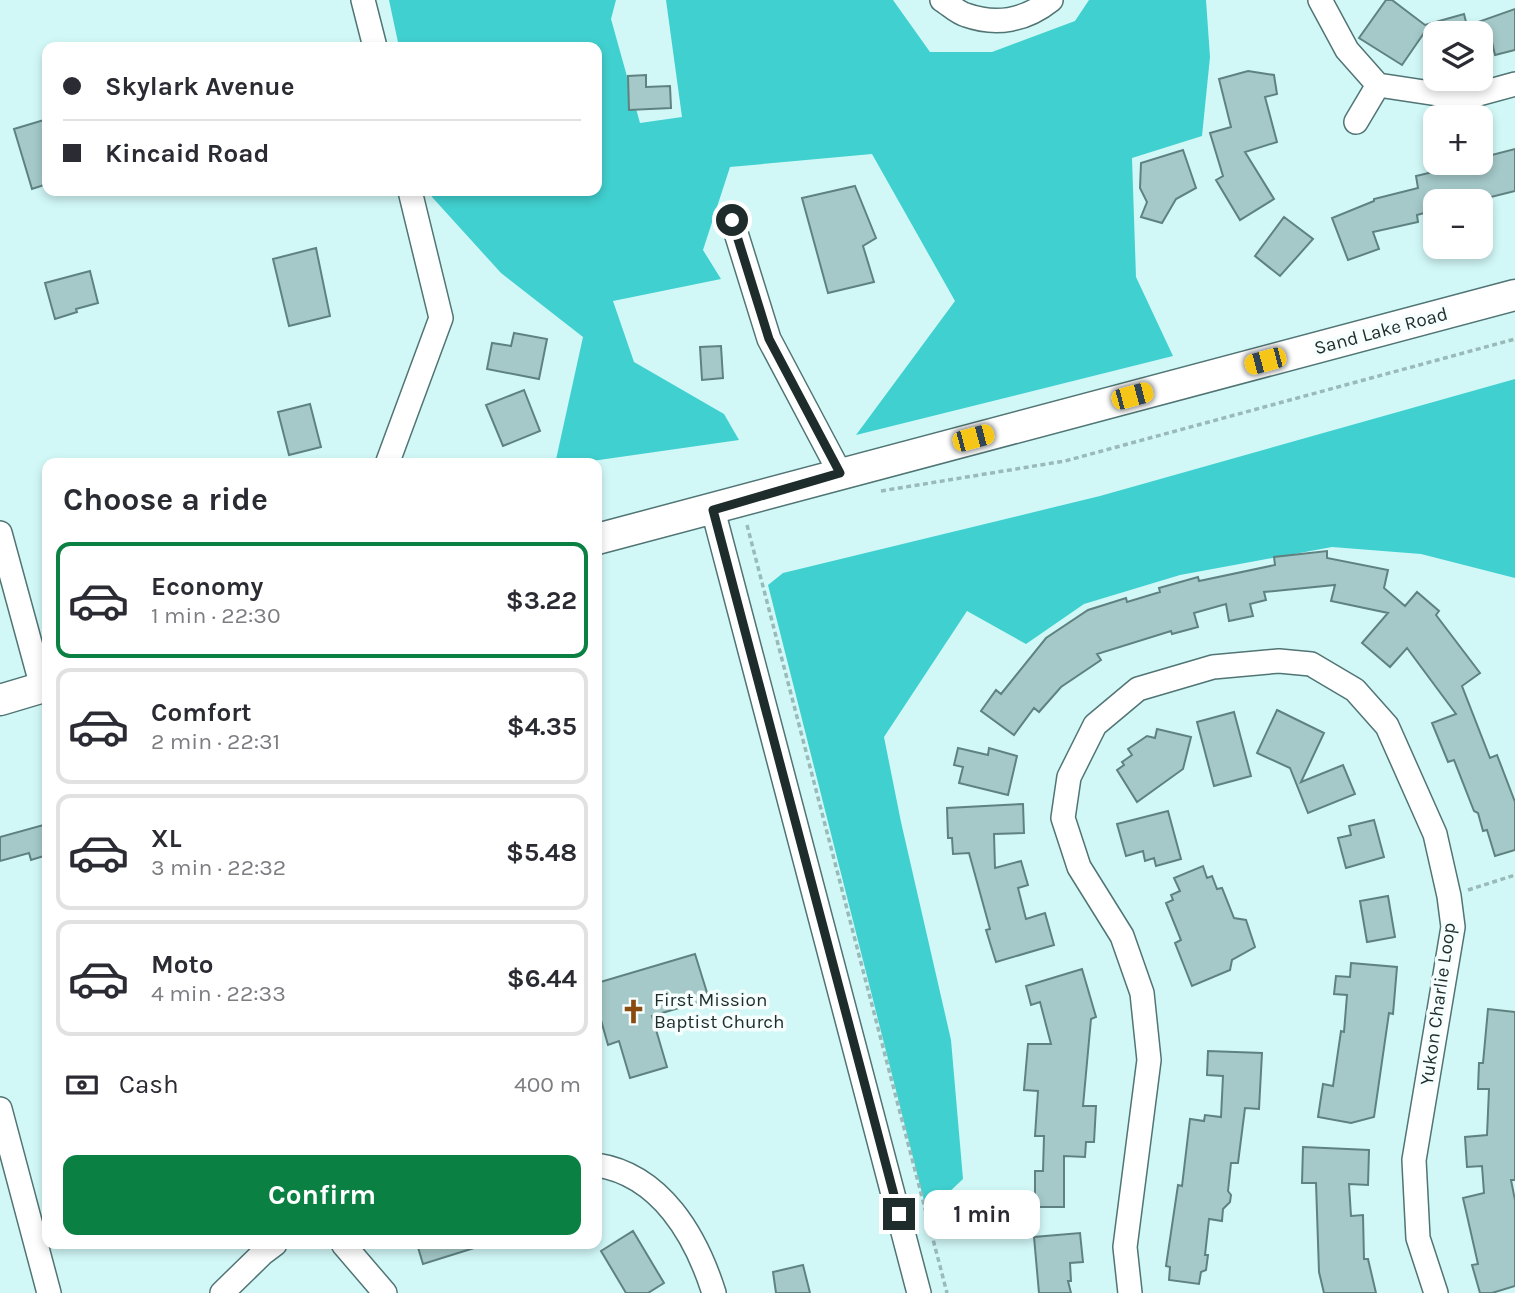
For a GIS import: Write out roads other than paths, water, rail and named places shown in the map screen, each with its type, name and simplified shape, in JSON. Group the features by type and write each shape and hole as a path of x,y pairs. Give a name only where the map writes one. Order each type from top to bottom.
{"main road":[{"name":"Sand Lake Road","path":"602,538 1515,295"},
{"path":"0,699 42,688"}],"street":[{"path":"363,0 374,42"},
{"path":"942,0 965,15 1004,21 1034,13 1051,0"},
{"path":"1320,0 1347,50 1378,85 1464,98 1515,84"},
{"path":"1356,122 1378,85"},
{"path":"389,458 441,318 411,196"},
{"path":"732,220 769,339 840,473"},
{"path":"713,510 919,1293"},
{"path":"0,533 42,677"},
{"name":"Yukon Charlie Loop","path":"1130,1293 1125,1247 1149,1060 1142,993 1122,936 1079,867 1063,818 1069,777 1095,725 1138,690 1213,667 1279,661 1311,664 1355,690 1387,726 1434,834 1449,896 1453,927 1414,1160 1418,1238 1436,1293"},
{"path":"0,1109 49,1293"},
{"path":"602,1167 632,1177 664,1200 691,1237 714,1293"},
{"path":"222,1293 268,1249"},
{"path":"347,1249 385,1293"}],"place":[{"name":"First Mission Baptist Church","path":"634,1011"}]}
